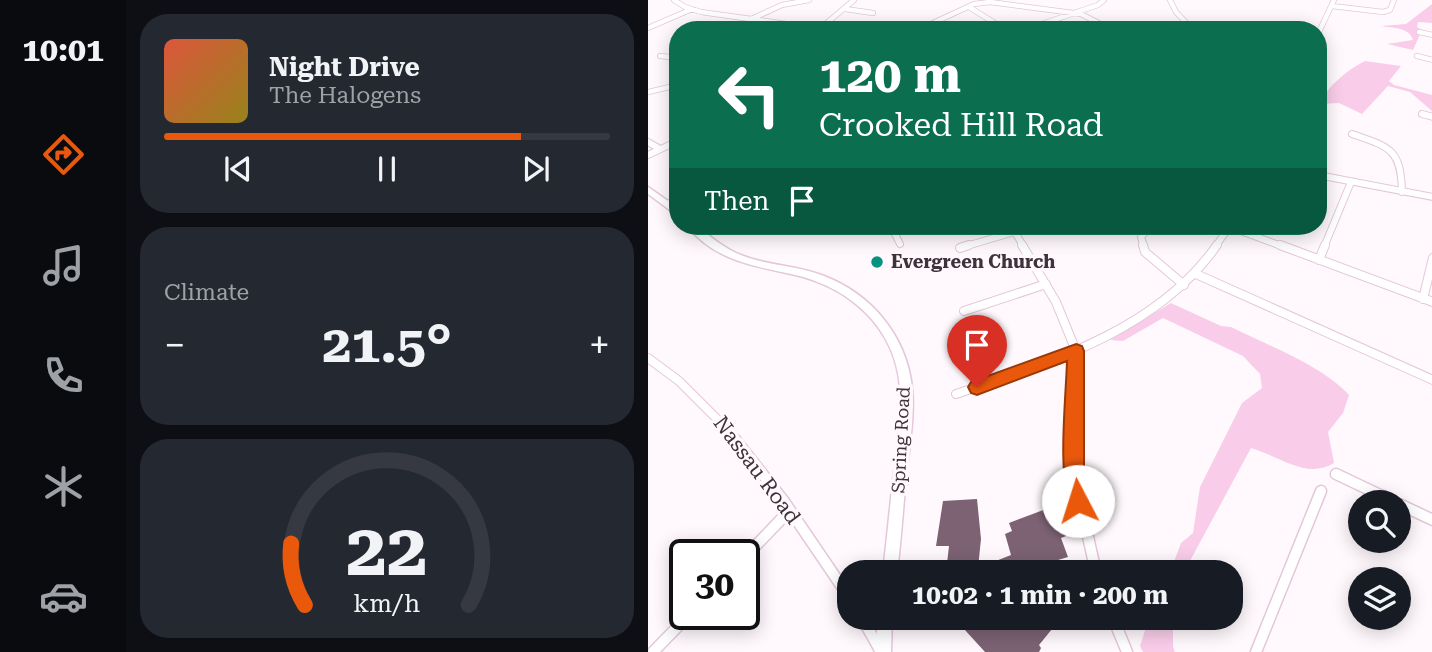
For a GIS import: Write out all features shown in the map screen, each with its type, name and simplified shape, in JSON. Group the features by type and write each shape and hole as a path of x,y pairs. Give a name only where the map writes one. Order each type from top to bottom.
{"main road":[{"path":"648,190 668,204"},
{"name":"Spring Road","path":"707,235 730,256 752,264 812,276 843,287 867,304 890,337 901,365 907,400 891,560"},
{"path":"882,652 884,630"}],"street":[{"path":"674,0 692,9 767,21"},
{"path":"749,19 782,5 809,0"},
{"path":"830,21 854,0"},
{"path":"1050,21 1104,0"},
{"path":"1170,0 1184,21"},
{"path":"1324,21 1333,3 1383,12 1390,10 1395,0"},
{"path":"938,21 969,7 990,2 1021,2 1073,13 1091,21"},
{"path":"969,7 992,21"},
{"path":"648,28 692,9"},
{"path":"845,9 873,13"},
{"path":"1419,32 1433,35"},
{"path":"660,56 669,57"},
{"path":"1417,56 1433,60"},
{"path":"648,92 669,87"},
{"path":"1422,114 1433,117"},
{"path":"1352,134 1390,148 1398,156 1402,167 1402,192"},
{"path":"648,142 660,149"},
{"path":"648,155 669,145"},
{"path":"1398,156 1409,156"},
{"path":"1327,177 1433,198"},
{"path":"1319,260 1351,182"},
{"path":"896,235 900,244"},
{"path":"961,248 997,235"},
{"path":"1017,235 1046,284 1076,351 1074,475 1093,560"},
{"path":"1143,235 1145,252 1184,285"},
{"path":"956,394 1076,351 1140,315 1196,274 1224,235"},
{"path":"1254,235 1433,302"},
{"path":"1423,299 1433,258"},
{"path":"1196,274 1323,331 1356,350 1433,380"},
{"path":"964,311 1046,284"},
{"name":"Nassau Road","path":"648,358 676,376 708,407 789,511 837,580"},
{"path":"1336,474 1370,490"},
{"path":"1256,652 1321,491"},
{"path":"1411,510 1433,520"},
{"path":"760,541 789,511"},
{"path":"653,652 674,630"},
{"path":"869,630 882,652"},
{"path":"1118,630 1127,652"}],"shaded area":[{"path":"1432,4 1432,23 1418,22 1417,27 1422,30 1413,50 1387,44 1413,40 1404,30 1381,26 1406,24"},
{"path":"1365,61 1401,66 1389,81 1394,85 1432,95 1432,111 1410,92 1388,86 1362,114 1339,103 1327,104 1327,91 1351,69"},
{"path":"1171,303 1221,326 1231,327 1294,357 1325,375 1349,395 1343,413 1328,432 1334,463 1324,468 1303,468 1251,448 1190,560 1175,560 1181,543 1193,533 1200,487 1242,403 1262,388 1260,374 1243,356 1163,318 1123,341 1110,340"},
{"path":"1145,630 1173,630 1175,652 1143,652 1140,646"}],"building":[{"path":"977,499 981,539 979,560 947,560 949,546 936,546 943,501"},
{"path":"1054,506 1066,536 1061,538 1068,557 1058,560 998,560 1011,555 1005,534 1012,531 1009,523"},
{"path":"965,630 1051,630 1039,645 1039,652 985,652"}],"place":[{"name":"Evergreen Church","path":"877,262"}],"route":[{"path":"977,387 1076,351 1074,475 1078,501"}]}
